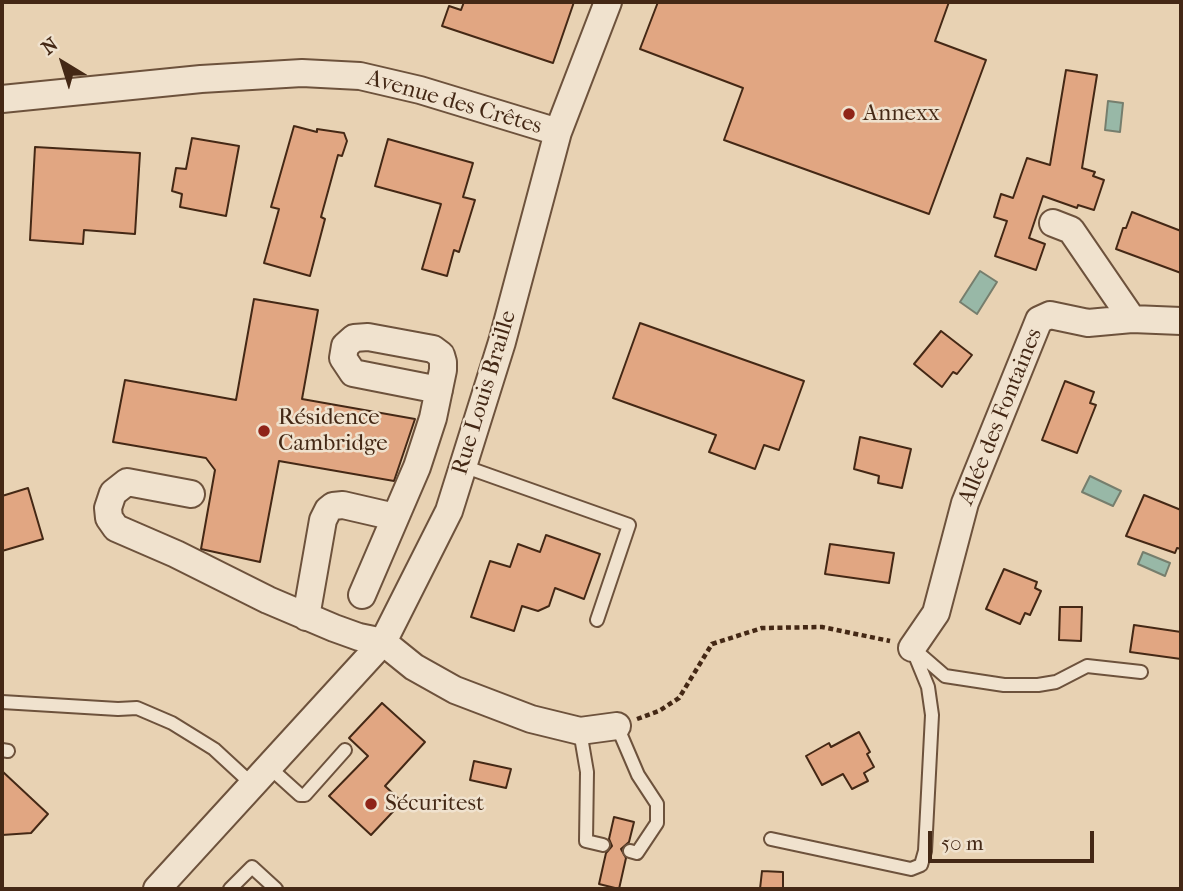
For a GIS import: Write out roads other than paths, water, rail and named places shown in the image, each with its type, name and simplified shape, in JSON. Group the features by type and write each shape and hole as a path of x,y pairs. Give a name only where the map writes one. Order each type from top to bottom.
{"street":[{"name":"Avenue des Crêtes","path":"2,99 201,79 302,73 360,76 420,90 558,132 608,2"},
{"name":"Rue Louis Braille","path":"157,889 383,642 449,511 502,342 558,132"},
{"path":"1053,223 1071,230 1132,319"},
{"name":"Allée des Fontaines","path":"912,648 936,613 965,503 1039,320 1050,315 1088,323 1132,319 1181,321"},
{"path":"362,595 417,467 439,390"},
{"path":"191,494 127,482 113,492 108,508 109,518 116,528 306,617 359,637 383,642 414,667 455,690 531,719 580,731 617,726"},
{"path":"306,617 323,520 328,510 333,506 343,505 395,517"}],"lane":[{"path":"463,466 629,525 597,620"},
{"path":"912,648 945,676 1004,685 1038,685 1056,681 1087,666 1142,672"},
{"path":"771,839 911,869 920,865 925,851 932,715 928,687 912,648"},
{"path":"2,702 137,708 172,723 214,750 300,795 305,795 345,750"},
{"path":"617,726 638,775 657,804 657,823 637,853 630,851"},
{"path":"580,731 587,772 586,841 603,845"},
{"path":"230,889 252,867 276,889"}],"place":[{"name":"Annexx","path":"849,114"},
{"name":"Résidence Cambridge","path":"264,431"},
{"name":"Sécuritest","path":"371,804"}]}
